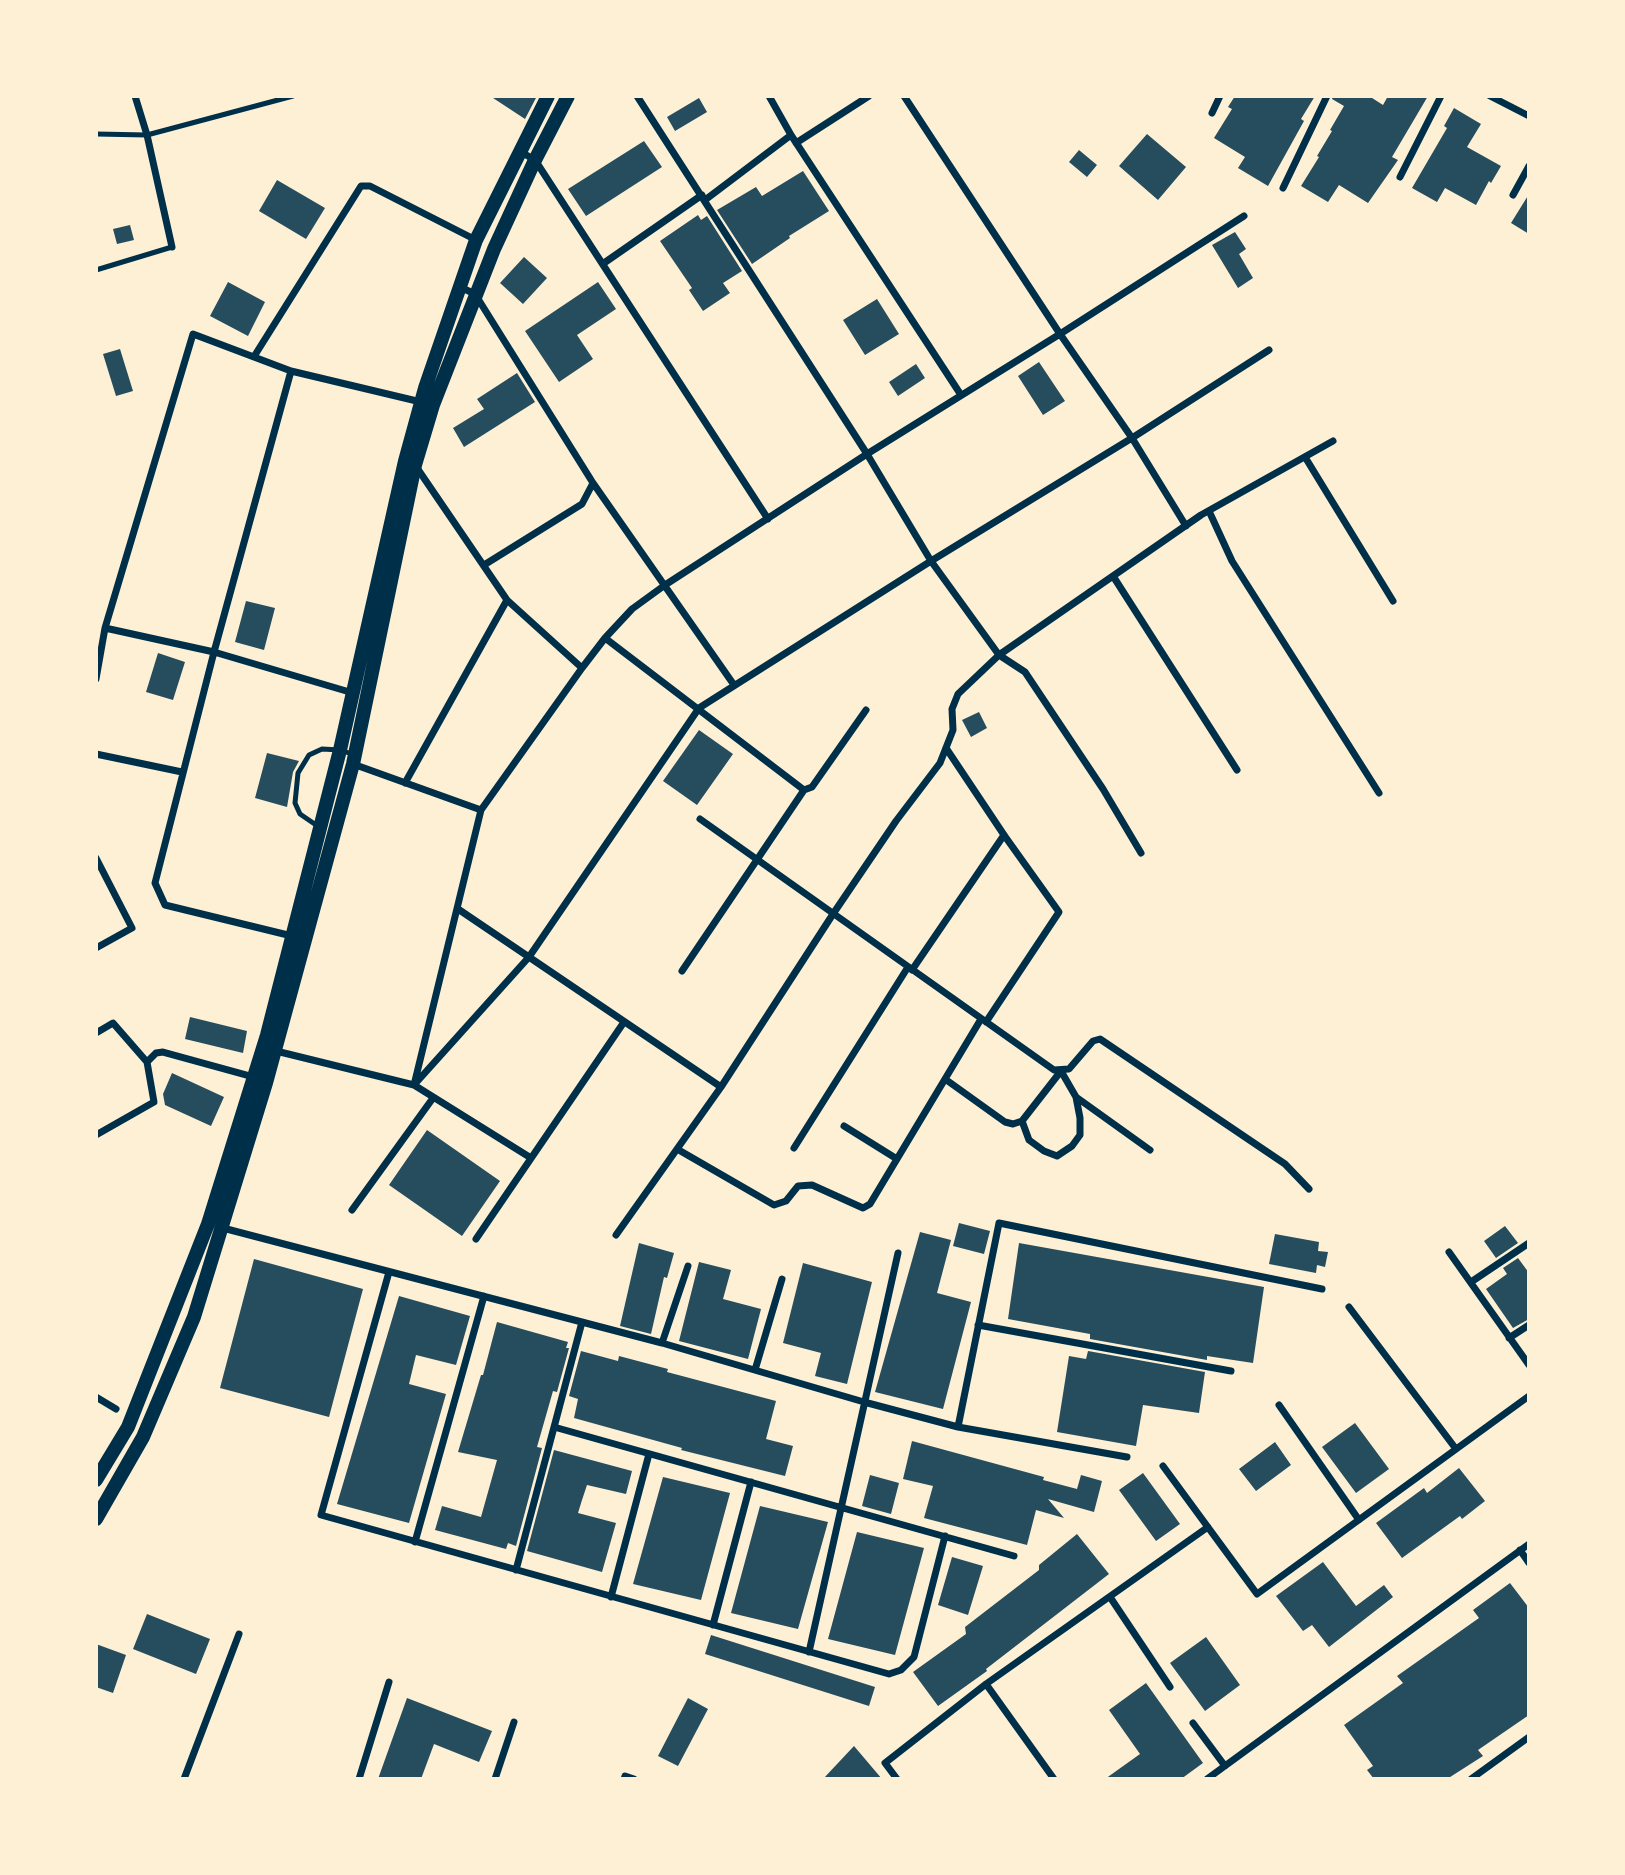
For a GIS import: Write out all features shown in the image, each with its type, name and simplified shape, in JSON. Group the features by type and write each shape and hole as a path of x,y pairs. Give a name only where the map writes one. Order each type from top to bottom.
{"main road":[{"path":"96,1519 143,1437 194,1317 254,1077 299,937 328,831 354,760 369,656 421,402 476,240 548,96"},
{"path":"410,463 475,294 535,160 568,96"},
{"path":"328,831 340,750 354,694 369,656"},
{"path":"96,1480 128,1427 215,1226 276,1051 299,937"}],"street":[{"path":"135,96 147,135 173,247"},
{"path":"637,96 867,454 931,561 999,655 1025,672 1103,789 1141,853"},
{"path":"769,96 794,139 961,395"},
{"path":"604,264 794,139 869,96"},
{"path":"904,96 1060,334 1132,438 1186,526"},
{"path":"1212,113 1220,96"},
{"path":"1283,188 1327,96"},
{"path":"1400,177 1441,96"},
{"path":"1490,96 1529,117"},
{"path":"521,152 535,160 768,519"},
{"path":"1513,195 1529,166"},
{"path":"255,355 361,186 370,186 476,240"},
{"path":"414,1085 481,810 582,668 632,609 867,454 1244,216"},
{"path":"460,287 475,294 593,483 734,685"},
{"path":"96,679 105,628 192,334 255,355 291,371 421,402"},
{"path":"414,1085 528,957 699,708 1269,350"},
{"path":"291,371 182,772 155,883 165,905 299,937"},
{"path":"616,1235 721,1087 833,914 940,762 953,730 952,709 958,694 999,655 1186,526 1333,441"},
{"path":"1305,457 1393,601"},
{"path":"410,463 507,600 582,668"},
{"path":"484,565 582,504 593,483"},
{"path":"1209,511 1232,561 1378,793"},
{"path":"1113,576 1237,770"},
{"path":"405,783 507,600"},
{"path":"105,628 214,652 354,694"},
{"path":"606,638 804,790"},
{"path":"682,971 804,790 812,787 866,710"},
{"path":"677,1149 774,1205 786,1201 798,1186 812,1185 863,1208 870,1204 945,1079 1059,912 946,748"},
{"path":"96,754 182,772"},
{"path":"354,760 405,783 481,810"},
{"path":"699,819 1054,1069 1069,1069 1093,1041 1100,1039 1285,1164 1308,1189"},
{"path":"794,1148 910,968 1004,835"},
{"path":"96,858 132,928 96,948"},
{"path":"458,909 721,1087"},
{"path":"476,1239 624,1022"},
{"path":"96,1033 113,1023 147,1062 153,1101 96,1135"},
{"path":"276,1051 414,1085 531,1158"},
{"path":"147,1062 156,1053 163,1052 254,1077"},
{"path":"1022,1121 1029,1140 1044,1151 1057,1156 1072,1146 1080,1135 1080,1118 1076,1097 1061,1071"},
{"path":"945,1079 1006,1122 1013,1124 1022,1121 1061,1071"},
{"path":"1076,1097 1150,1150"},
{"path":"352,1210 433,1098"},
{"path":"844,1126 897,1159"},
{"path":"958,1427 999,1223 1322,1289"},
{"path":"215,1226 662,1343 958,1427 1127,1457"},
{"path":"1471,1282 1529,1243"},
{"path":"1449,1252 1529,1365"},
{"path":"809,1653 898,1253"},
{"path":"662,1343 688,1266"},
{"path":"390,1272 321,1515 889,1674 901,1670 914,1657 945,1536"},
{"path":"755,1370 782,1279"},
{"path":"415,1542 484,1296"},
{"path":"1349,1307 1456,1449"},
{"path":"516,1570 582,1322"},
{"path":"978,1325 1231,1371"},
{"path":"1510,1338 1529,1325"},
{"path":"96,1396 116,1409"},
{"path":"1163,1466 1257,1594 1529,1396"},
{"path":"1279,1405 1359,1520"},
{"path":"554,1427 1014,1556"},
{"path":"611,1597 649,1454"},
{"path":"712,1625 751,1482"},
{"path":"897,1779 885,1763 986,1684 1208,1527"},
{"path":"1207,1779 1529,1544"},
{"path":"1520,1550 1529,1563"},
{"path":"1110,1597 1170,1687"},
{"path":"184,1779 239,1634"},
{"path":"359,1779 389,1682"},
{"path":"986,1684 1054,1779"},
{"path":"495,1779 513,1722"},
{"path":"1193,1723 1225,1766"},
{"path":"1471,1779 1529,1737"},
{"path":"624,1779 625,1776 634,1779"}],"lane":[{"path":"96,134 147,135 293,96"},
{"path":"96,270 173,247"},
{"path":"328,831 300,814 295,803 298,773 309,755 322,749 340,750 354,760"}],"building":[{"path":"490,96 537,96 525,119"},
{"path":"1235,96 1315,96 1268,186 1238,168 1245,157 1214,138 1232,109 1228,107"},
{"path":"1333,96 1369,96 1383,105 1388,96 1428,96 1392,157 1398,160 1368,203 1339,185 1328,202 1301,186 1319,157 1317,156 1344,106 1332,99"},
{"path":"699,98 707,112 675,131 667,117"},
{"path":"1454,108 1481,124 1467,147 1501,166 1476,205 1445,188 1437,202 1412,188 1447,128 1444,126"},
{"path":"1147,134 1186,167 1158,200 1119,166"},
{"path":"644,141 662,167 586,216 568,189"},
{"path":"1079,150 1097,165 1087,177 1069,162"},
{"path":"803,171 829,211 752,264 717,210 756,187 762,196"},
{"path":"277,180 325,208 306,239 259,211"},
{"path":"1529,194 1529,234 1511,223"},
{"path":"698,215 701,220 707,216 742,271 723,283 730,293 703,311 689,290 692,288 660,241"},
{"path":"130,225 134,240 117,244 113,229"},
{"path":"1235,232 1246,249 1239,254 1253,278 1238,288 1212,245"},
{"path":"524,257 547,278 523,304 500,283"},
{"path":"228,282 265,302 248,336 210,316"},
{"path":"598,282 616,309 577,335 593,359 559,382 525,331"},
{"path":"877,299 899,334 865,355 843,320"},
{"path":"120,349 133,391 116,396 103,354"},
{"path":"1039,362 1065,401 1043,415 1018,376"},
{"path":"916,364 925,378 898,396 889,382"},
{"path":"517,373 535,402 464,447 453,428 484,409 477,399"},
{"path":"246,601 275,608 264,650 235,642"},
{"path":"158,653 185,662 173,700 146,692"},
{"path":"979,712 987,728 971,737 962,720"},
{"path":"699,730 733,754 697,805 663,781"},
{"path":"267,753 299,761 293,772 287,807 255,798"},
{"path":"190,1017 247,1031 243,1053 185,1039"},
{"path":"172,1073 224,1097 211,1126 165,1105 163,1094"},
{"path":"427,1130 500,1181 462,1236 389,1185"},
{"path":"959,1223 990,1231 984,1254 953,1246"},
{"path":"1505,1226 1518,1243 1496,1258 1484,1241"},
{"path":"920,1232 951,1240 937,1293 971,1302 943,1409 875,1392"},
{"path":"1275,1234 1319,1242 1318,1251 1328,1252 1325,1267 1317,1265 1316,1273 1269,1264"},
{"path":"639,1243 674,1253 667,1278 664,1277 651,1334 620,1326"},
{"path":"1019,1243 1264,1287 1253,1363 1207,1356 1207,1360 1090,1339 1090,1334 1008,1319"},
{"path":"1518,1258 1529,1273 1529,1319 1513,1328 1486,1289 1507,1274 1503,1268"},
{"path":"254,1259 363,1289 329,1417 220,1388"},
{"path":"699,1262 731,1270 723,1299 761,1309 748,1359 679,1341"},
{"path":"803,1263 872,1282 847,1384 815,1376 821,1353 783,1343"},
{"path":"399,1296 470,1316 456,1365 416,1355 409,1384 446,1394 409,1523 337,1504"},
{"path":"497,1322 568,1342 566,1348 569,1348 557,1392 553,1391 537,1447 542,1448 516,1546 508,1543 506,1549 435,1530 442,1506 481,1517 497,1460 458,1452"},
{"path":"581,1351 618,1361 619,1356 668,1369 667,1372 776,1401 766,1439 793,1446 785,1476 681,1450 682,1448 574,1418 578,1399 569,1396"},
{"path":"1088,1351 1205,1372 1199,1413 1143,1405 1136,1446 1057,1432 1069,1356 1086,1359"},
{"path":"1355,1423 1389,1469 1356,1493 1322,1447"},
{"path":"912,1441 1044,1477 1043,1480 1077,1489 1081,1475 1102,1481 1094,1512 1048,1499 1064,1518 1036,1510 1027,1545 924,1518 933,1486 903,1479"},
{"path":"1275,1442 1291,1465 1256,1491 1239,1469"},
{"path":"554,1450 632,1471 626,1494 587,1485 578,1513 616,1523 602,1572 527,1551"},
{"path":"1459,1468 1485,1501 1402,1558 1376,1523 1424,1488 1427,1493"},
{"path":"1143,1473 1180,1524 1156,1541 1119,1490"},
{"path":"870,1475 899,1483 891,1514 862,1506"},
{"path":"663,1477 730,1493 701,1600 633,1584"},
{"path":"760,1506 828,1522 798,1629 731,1613"},
{"path":"857,1532 924,1548 895,1655 828,1639"},
{"path":"1077,1534 1109,1574 986,1669 987,1671 938,1706 913,1672 966,1634 965,1627 1039,1570 1039,1565"},
{"path":"952,1557 983,1566 968,1615 938,1605"},
{"path":"1323,1562 1356,1606 1384,1585 1393,1597 1329,1647 1312,1625 1303,1631 1276,1596"},
{"path":"1510,1583 1529,1608 1529,1715 1478,1750 1483,1756 1447,1779 1374,1779 1367,1770 1373,1766 1344,1725 1403,1683 1397,1676 1479,1618 1473,1610"},
{"path":"147,1614 210,1639 196,1674 133,1649"},
{"path":"711,1635 875,1687 869,1706 705,1654"},
{"path":"1206,1637 1240,1685 1205,1711 1170,1663"},
{"path":"96,1644 126,1655 113,1693 96,1687"},
{"path":"1146,1683 1203,1763 1181,1779 1105,1779 1140,1754 1109,1710"},
{"path":"407,1698 492,1731 479,1762 434,1744 421,1779 378,1779"},
{"path":"688,1698 708,1709 678,1766 658,1756"},
{"path":"854,1746 882,1779 823,1779"}]}
